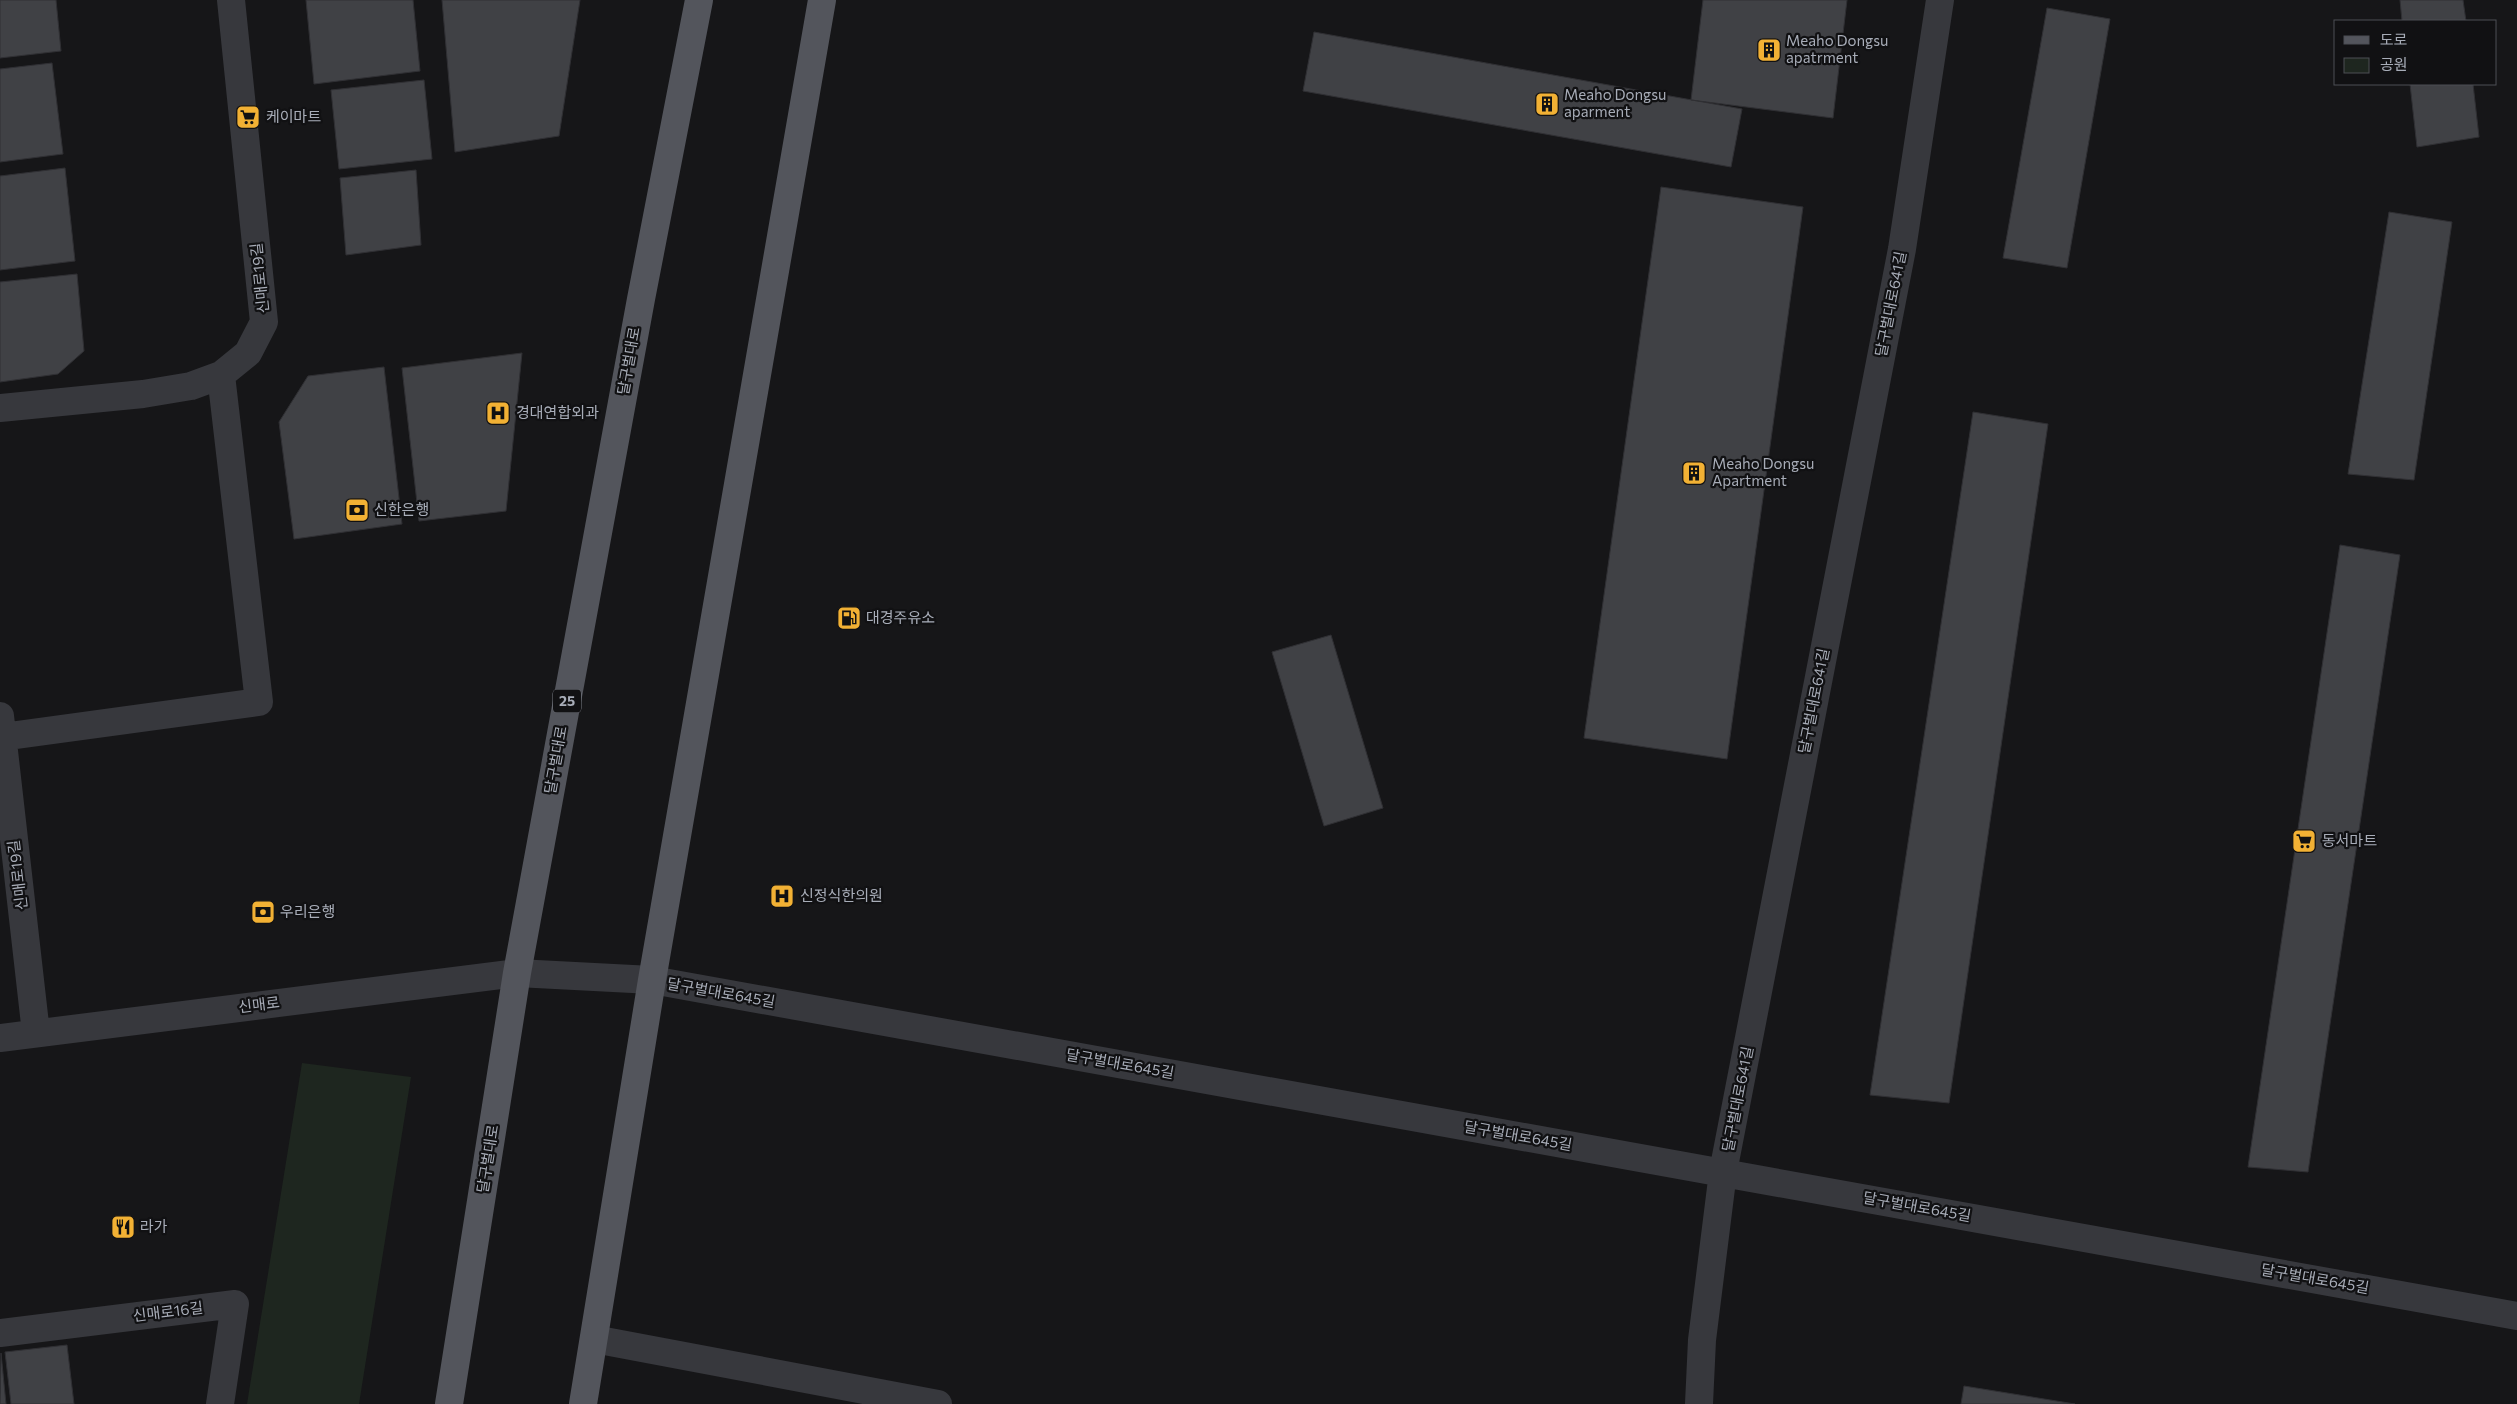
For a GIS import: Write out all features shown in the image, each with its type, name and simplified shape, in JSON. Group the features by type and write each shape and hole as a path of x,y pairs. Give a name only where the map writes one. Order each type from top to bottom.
{"main road":[{"name":"달구벌대로","path":"449,1404 517,973 698,0"},
{"path":"583,1404 652,980 822,0"}],"street":[{"name":"신매로19길","path":"0,408 143,394 191,386 222,376 248,353 264,322 231,0"},
{"name":"달구벌대로641길","path":"1700,1404 1702,1340 1723,1172 1902,248 1940,0"},
{"path":"1,727 259,702 222,376"},
{"name":"신매로19길","path":"1,727 36,1033"},
{"name":"달구벌대로645길","path":"517,973 652,980 2517,1316"},
{"name":"신매로","path":"0,1038 517,973"},
{"name":"신매로16길","path":"0,1333 235,1304 220,1404"},
{"path":"594,1339 938,1404"}],"green space":[{"path":"302,1063 411,1077 359,1404 247,1404"}],"building":[{"path":"0,0 56,0 61,51 0,58"},
{"path":"306,0 413,0 420,71 314,84"},
{"path":"442,0 580,0 559,136 455,152"},
{"name":"Meaho Dongsu apatrment","path":"1703,0 1847,0 1833,118 1691,100"},
{"path":"2400,0 2463,0 2466,20 2402,20"},
{"path":"2047,8 2110,19 2067,268 2003,258"},
{"name":"Meaho Dongsu aparment","path":"1314,32 1742,109 1731,167 1303,91"},
{"path":"52,63 63,154 0,162 0,69"},
{"path":"424,80 432,159 339,169 331,90"},
{"path":"2410,85 2473,85 2479,137 2417,147"},
{"path":"65,168 75,261 0,270 0,176"},
{"path":"416,170 421,245 346,255 340,178"},
{"name":"Meaho Dongsu Apartment","path":"1661,187 1803,207 1727,759 1584,738"},
{"path":"2389,212 2452,222 2414,480 2348,474"},
{"path":"77,274 84,351 58,374 0,382 0,282"},
{"path":"522,353 506,511 419,521 402,368"},
{"path":"384,367 402,524 294,539 279,422 308,376"},
{"path":"1973,412 2048,424 1949,1103 1870,1095"},
{"path":"2340,545 2400,555 2308,1172 2248,1167"},
{"path":"1331,635 1383,808 1324,826 1272,652"},
{"path":"67,1345 74,1404 11,1404 5,1352"},
{"path":"1,1353 6,1404 0,1404"},
{"path":"1964,1386 2075,1404 1961,1404"}],"place":[{"name":"Meaho Dongsu apatrment","path":"1769,50"},
{"name":"Meaho Dongsu aparment","path":"1547,104"},
{"name":"케이마트","path":"248,117"},
{"name":"경대연합외과","path":"498,413"},
{"name":"Meaho Dongsu Apartment","path":"1694,473"},
{"name":"신한은행","path":"357,510"},
{"name":"대경주유소","path":"849,618"},
{"name":"동서마트","path":"2304,841"},
{"name":"신정식한의원","path":"782,896"},
{"name":"우리은행","path":"263,912"},
{"name":"라가","path":"123,1227"}]}
